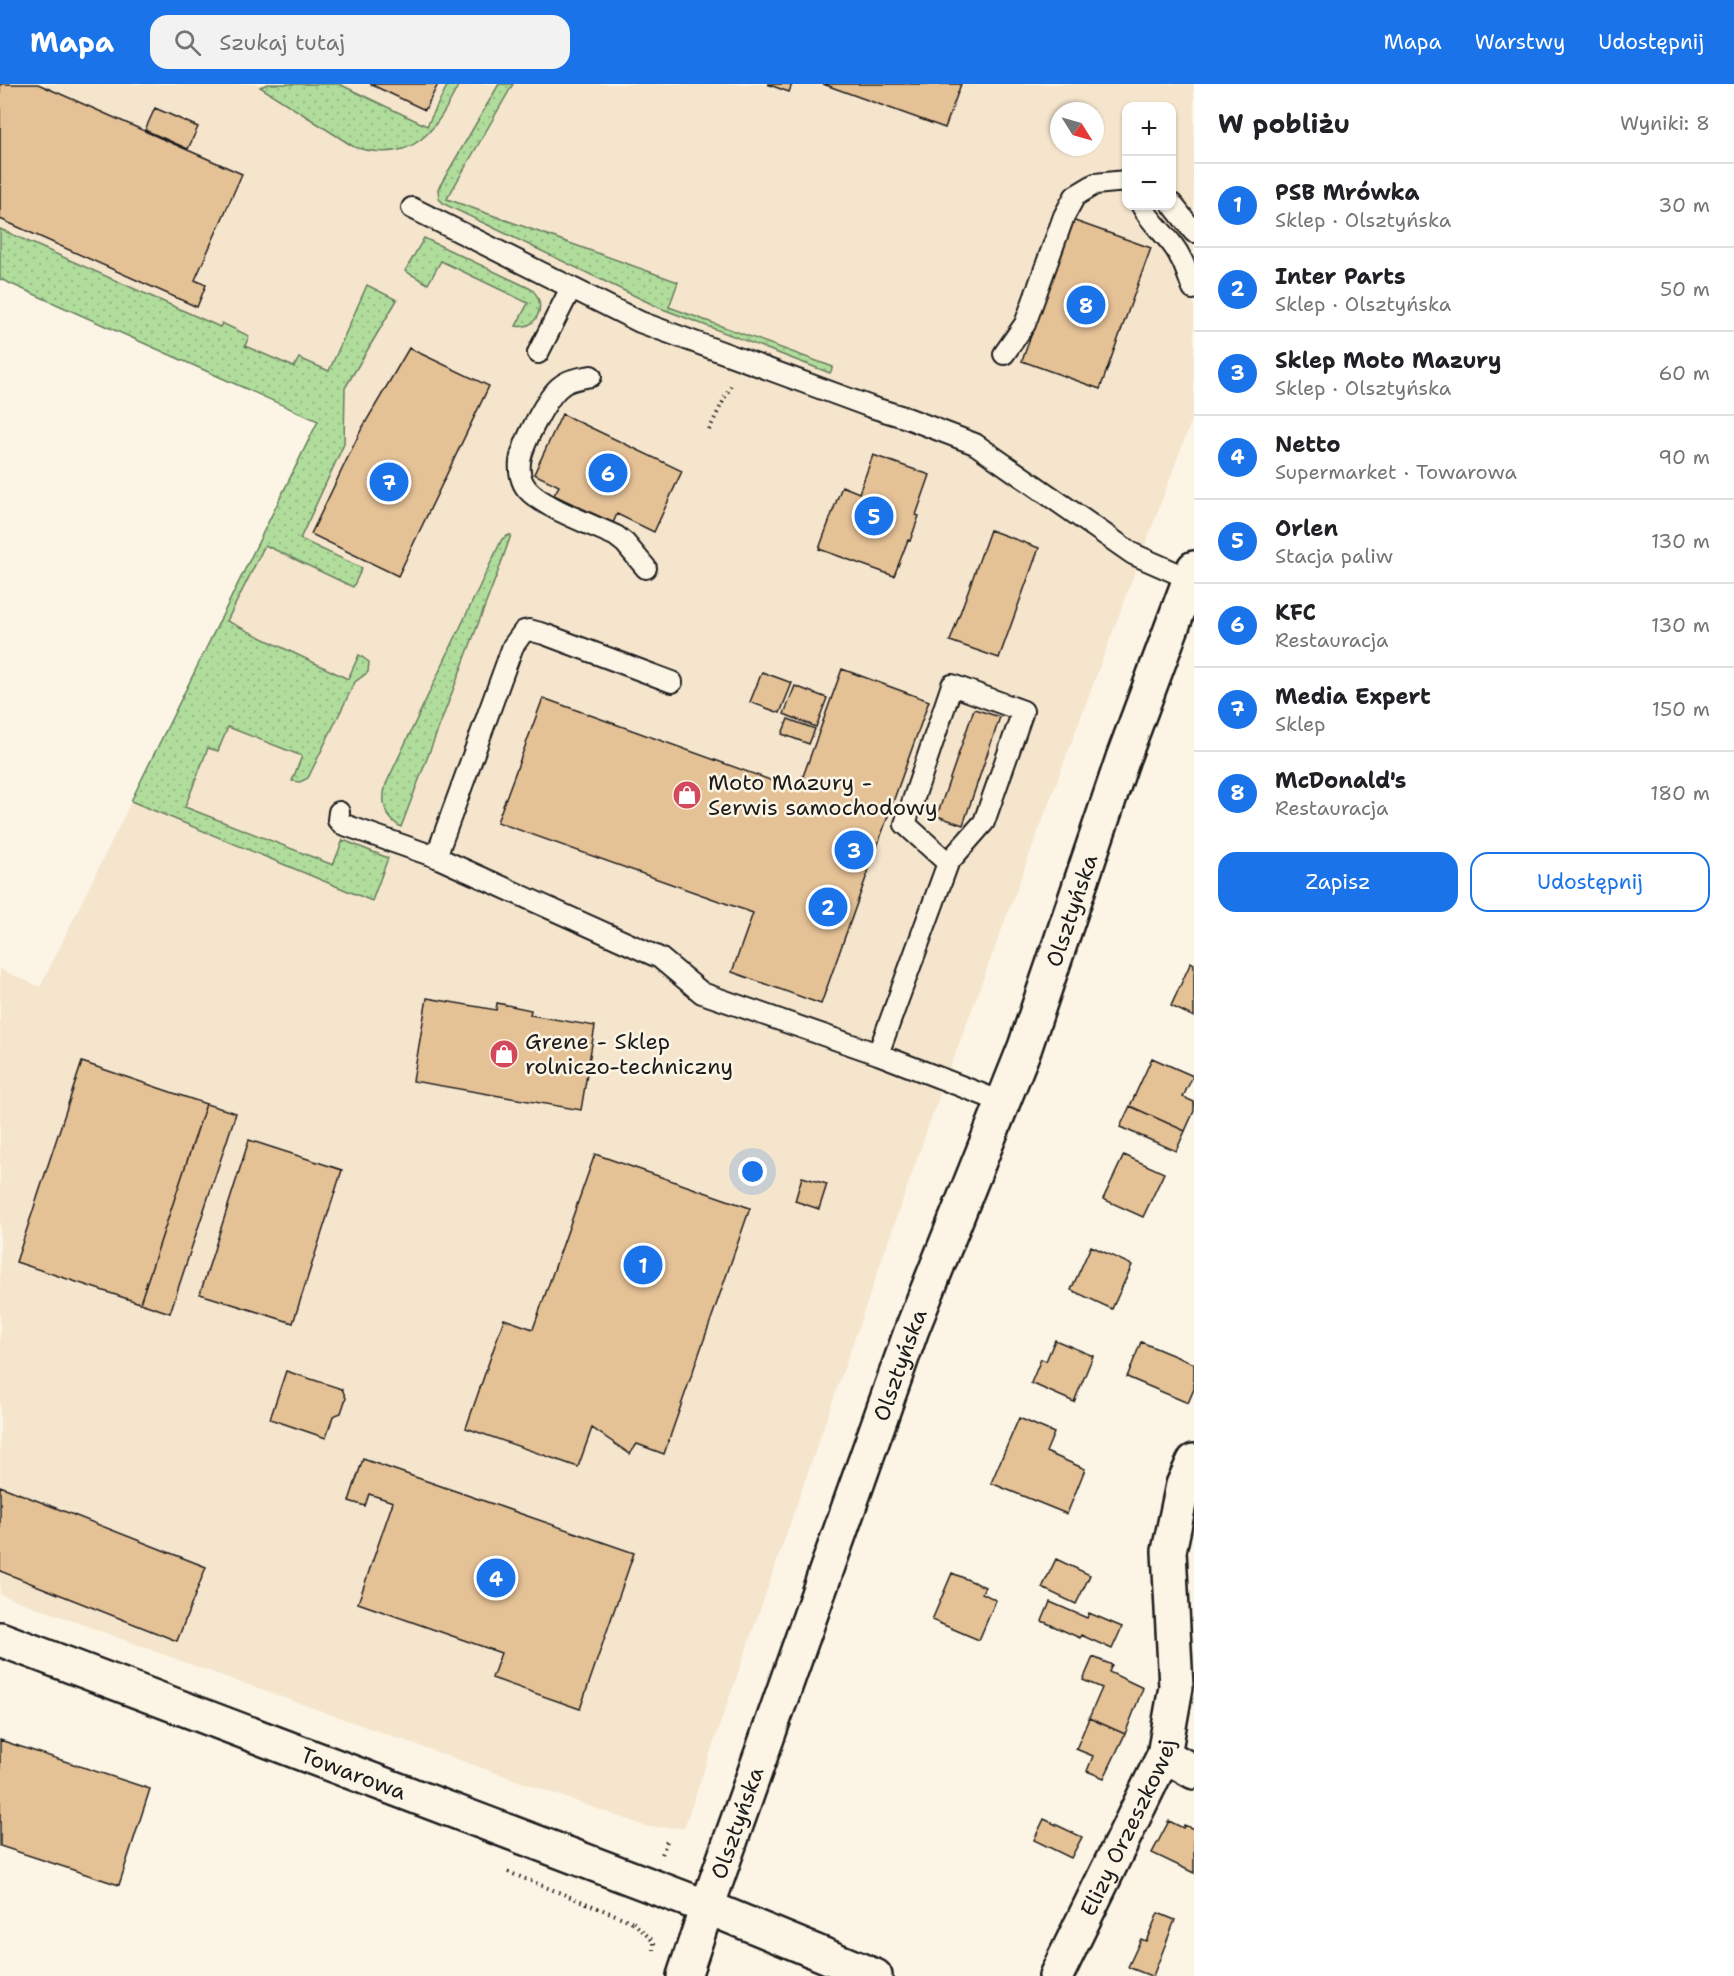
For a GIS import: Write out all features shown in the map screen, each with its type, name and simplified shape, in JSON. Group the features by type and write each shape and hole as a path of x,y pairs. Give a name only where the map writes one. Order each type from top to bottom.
{"street":[{"name":"Olsztyńska","path":"684,1976 912,1329 1025,1047 1123,758 1192,573"},
{"name":"Elizy Orzeszkowej","path":"1056,1976 1164,1755 1176,1687 1169,1551 1183,1485 1194,1461"},
{"name":"Towarowa","path":"0,1639 707,1907 875,1976"},
{"path":"1164,1755 1194,1772"}],"lane":[{"path":"1004,354 1025,324 1064,216 1076,196 1095,184 1122,181"},
{"path":"412,208 640,322 975,444 1133,554 1192,573"},
{"path":"1176,209 1194,232"},
{"path":"1144,210 1173,244 1183,260 1193,289"},
{"path":"538,353 571,288"},
{"path":"591,376 562,384 552,394 542,410 520,460 520,472 525,487 536,498 616,536 626,543 646,568"},
{"path":"436,857 511,652 516,640 524,631 544,634 672,682"},
{"path":"878,1054 948,863 984,822 1023,711 952,685 905,824 948,863"},
{"path":"339,812 338,817 341,823 436,857 660,958 702,993 878,1054 1002,1102"}],"path":[{"path":"709,430 744,360"}],"shaded area":[{"path":"0,84 1194,84 1194,414 931,1119 684,1828 648,1827 200,1668 0,1594 0,969 40,987 318,421 0,279"}],"green space":[{"path":"268,84 339,84 427,126 448,84 459,84 431,130 407,148 392,152 354,147 260,87"},
{"path":"499,84 513,84 447,199 678,282 669,307 833,367 830,373 660,308 444,204 439,199 438,189"},
{"path":"0,229 220,327 222,323 249,336 245,346 294,367 299,358 329,371 367,285 397,300 345,388 344,444 300,539 362,568 353,587 265,545 227,621 348,679 359,655 369,662 368,672 355,682 308,778 300,782 292,781 302,756 228,727 218,751 208,748 185,807 333,865 343,840 388,858 372,901 131,801 318,421 0,279"},
{"path":"424,238 531,289 539,301 540,308 535,320 524,326 516,326 528,303 441,261 428,284 405,271"},
{"path":"511,535 499,569 401,827 395,823 385,808 386,784 502,539"}],"building":[{"path":"0,84 38,84 242,174 195,280 206,285 197,307 0,219"},
{"path":"370,84 438,84 425,110"},
{"path":"767,84 792,84 789,92"},
{"path":"823,84 961,84 945,128"},
{"path":"155,108 198,127 188,149 145,130"},
{"path":"1072,220 1151,248 1100,389 1022,361"},
{"path":"409,348 489,386 398,576 311,534 361,430"},
{"path":"562,414 682,471 654,532 617,514 613,523 554,495 559,486 534,474"},
{"path":"873,455 930,475 916,515 919,516 894,576 819,549 842,486 859,493"},
{"path":"990,530 1039,548 999,658 950,641"},
{"path":"842,669 929,701 821,1004 732,972 753,913 497,822 543,698 798,790"},
{"path":"762,672 792,683 780,713 750,702"},
{"path":"795,686 827,698 816,727 784,714"},
{"path":"974,709 1000,717 963,825 937,816"},
{"path":"788,719 815,729 809,744 782,734"},
{"path":"1191,962 1194,964 1194,1017 1171,1006"},
{"name":"Grene - Sklep rolniczo-techniczny","path":"427,998 496,1010 497,1003 531,1010 530,1015 595,1026 581,1110 413,1081"},
{"path":"1152,1058 1193,1076 1183,1097 1194,1102 1194,1111 1185,1131 1130,1106"},
{"path":"82,1062 206,1104 140,1303 16,1262"},
{"path":"206,1104 236,1113 170,1313 140,1303"},
{"path":"1130,1106 1185,1131 1176,1151 1120,1127"},
{"path":"249,1140 342,1170 293,1323 200,1294"},
{"path":"595,1154 750,1208 664,1454 637,1444 630,1454 592,1428 578,1467 466,1428 504,1319 533,1329"},
{"path":"1124,1155 1164,1173 1143,1217 1103,1199"},
{"path":"802,1177 827,1184 819,1209 795,1201"},
{"path":"1091,1246 1132,1265 1112,1309 1071,1290"},
{"path":"1055,1340 1093,1356 1074,1402 1031,1383 1041,1359 1046,1361"},
{"path":"1141,1342 1194,1364 1194,1389 1188,1403 1127,1377"},
{"path":"286,1371 342,1389 346,1398 341,1413 333,1416 326,1438 270,1419"},
{"path":"1019,1418 1054,1433 1046,1452 1085,1469 1067,1514 991,1483"},
{"path":"363,1459 634,1553 580,1709 492,1678 501,1653 358,1603 393,1502 369,1494 365,1506 349,1501"},
{"path":"0,1486 206,1567 177,1641 0,1571"},
{"path":"1056,1559 1090,1575 1076,1604 1042,1588"},
{"path":"952,1573 985,1587 982,1593 996,1600 979,1640 932,1620"},
{"path":"1050,1602 1087,1618 1089,1613 1122,1627 1112,1649 1042,1621"},
{"path":"1093,1657 1112,1665 1109,1672 1143,1688 1125,1734 1089,1718 1102,1688 1083,1680"},
{"path":"1089,1718 1125,1734 1104,1778 1087,1771 1093,1756 1076,1749"},
{"path":"0,1740 150,1789 119,1885 0,1846"},
{"path":"1044,1819 1082,1837 1071,1858 1034,1840"},
{"path":"1169,1821 1183,1828 1184,1825 1194,1829 1194,1873 1152,1853"},
{"path":"1158,1913 1175,1920 1153,1976 1151,1976 1128,1967 1141,1939 1146,1941"}],"place":[{"name":"McDonald's","path":"1086,305"},
{"name":"KFC","path":"608,473"},
{"name":"Media Expert","path":"389,482"},
{"name":"Orlen","path":"874,516"},
{"name":"Moto Mazury - Serwis samochodowy","path":"687,795"},
{"name":"Sklep Moto Mazury","path":"854,850"},
{"name":"Inter Parts","path":"828,907"},
{"name":"Grene - Sklep rolniczo-techniczny","path":"504,1054"},
{"name":"PSB Mrówka","path":"643,1265"},
{"name":"Netto","path":"496,1578"}]}
